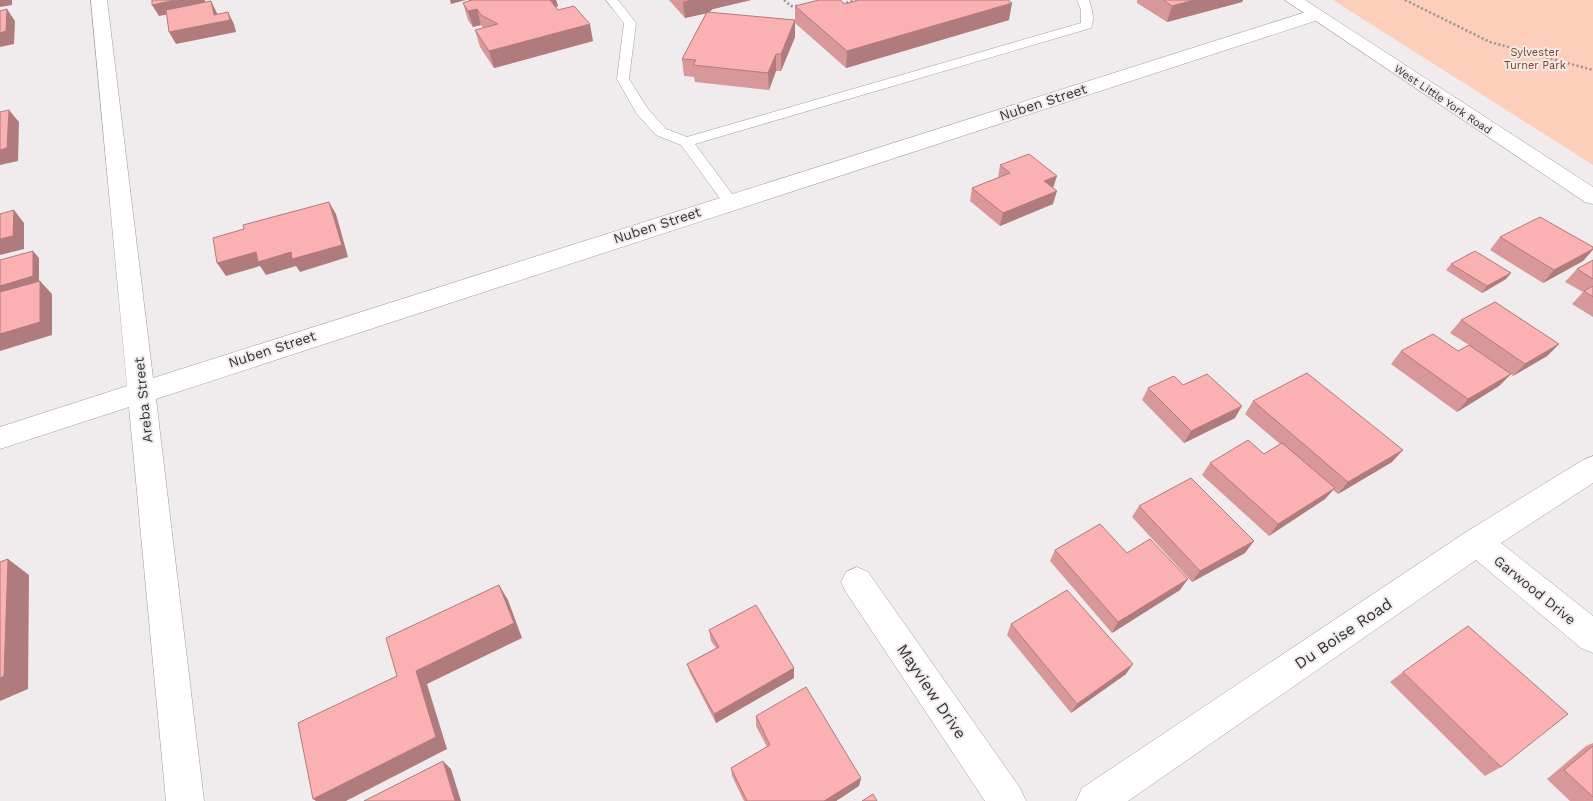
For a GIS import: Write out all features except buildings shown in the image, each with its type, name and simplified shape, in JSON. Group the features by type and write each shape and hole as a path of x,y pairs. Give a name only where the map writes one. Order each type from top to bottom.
{"street":[{"name":"Areba Street","path":"99,0 185,801"},
{"name":"West Little York Road","path":"1293,0 1593,197"},
{"name":"Nuben Street","path":"0,438 142,390 1315,15"},
{"name":"Du Boise Road","path":"1095,801 1477,542 1593,468"},
{"name":"Garwood Drive","path":"1477,542 1593,637"},
{"name":"Mayview Drive","path":"857,582 1007,801"}],"lane":[{"path":"612,0 630,23 623,79 642,111 661,132 686,142 730,202"},
{"path":"686,142 1087,25 1087,10 1083,0"}],"path":[{"path":"784,0 791,6 803,5"},
{"path":"834,6 856,0"},
{"path":"1405,0 1490,42 1593,70"}],"green space":[{"name":"Sylvester Turner Park","path":"1333,0 1593,0 1593,165"}]}
